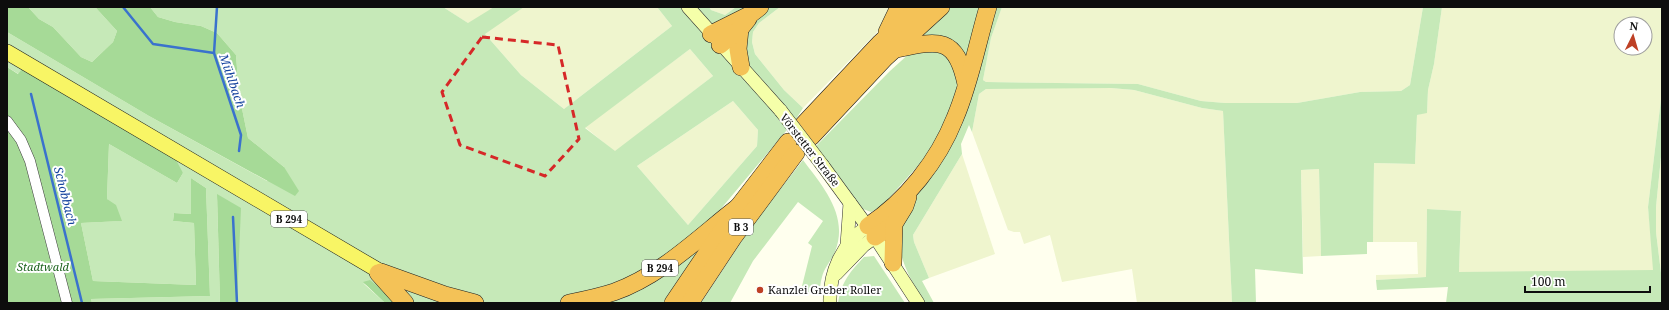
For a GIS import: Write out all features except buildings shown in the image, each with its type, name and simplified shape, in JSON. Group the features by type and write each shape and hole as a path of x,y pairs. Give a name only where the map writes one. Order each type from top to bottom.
{"highway":[{"path":"880,43 893,21 899,7"},
{"path":"920,7 880,43 806,131 853,91 940,7"},
{"path":"871,232 880,218 910,189 931,161 945,138 955,118 988,7"},
{"path":"716,39 756,11"},
{"path":"716,39 740,29 756,11"},
{"path":"740,29 738,49 741,67"},
{"path":"897,48 929,43 946,46 957,56 966,84"},
{"name":"B 3","path":"673,303 738,207 792,148 690,303"},
{"path":"893,263 894,224 905,206 910,189"},
{"name":"B 294","path":"569,303 614,292 639,280 680,254 738,207"},
{"path":"871,232 894,224"},
{"path":"375,270 405,303"},
{"name":"B 294","path":"375,270 432,303"},
{"name":"B 294","path":"375,270 445,295 475,303"}],"main road":[{"name":"B 294","path":"7,52 375,270"}],"street":[{"name":"Vörstetter Straße","path":"688,7 781,111 871,232 893,263 918,303"},
{"path":"7,121 21,140 30,161 67,303"},
{"path":"847,245 850,203"},
{"path":"830,303 830,286 838,260 854,236 871,232"},
{"path":"833,276 864,245 871,232"}],"highlighted area":[{"path":"482,37 558,45 579,139 545,176 460,145 442,92"}],"green space":[{"path":"7,7 28,7 39,19 53,27 81,57 92,62 113,42 117,31 96,8 92,7 150,7 158,17 175,22 201,26 217,33 236,55 239,94 248,138 284,167 299,191 295,196 149,116 7,32"},
{"path":"28,7 96,8 117,31 113,42 92,62 81,57 53,27 39,19"},
{"path":"150,7 443,7 468,23 494,7 524,7 485,34 521,75 564,109 672,26 657,7 709,7 711,10 725,15 736,7 780,7 759,23 753,32 752,42 755,54 784,90 803,108 796,119 709,223 713,235 668,303 398,303 363,283 385,303 237,303 236,290 217,195 220,303 92,303 91,299 210,296 206,188 191,178 191,214 174,213 173,221 194,223 196,285 93,281 81,223 121,221 107,199 109,144 177,183 183,173 7,67 7,32 149,116 267,181 284,167 248,138 239,94 236,55 217,33 201,26 175,22 158,17","holes":["690,49 713,76 615,151 585,128","733,101 758,130 757,146 688,225 637,166"]},
{"path":"443,7 657,7 672,26 564,109 521,75 485,34"},
{"path":"709,7 736,7 725,15 711,10"},
{"path":"780,7 893,7 885,24 803,108 784,90 755,54 752,42 753,32 759,23"},
{"path":"950,7 981,7 968,54 964,55 920,37 919,35"},
{"path":"992,7 1002,7 991,38 983,80 986,82 1138,84 1201,101 1225,103 1297,103 1360,92 1401,91 1410,85 1423,7 1442,7 1434,64 1428,90 1427,113 1417,115 1415,164 1374,163 1373,242 1367,242 1367,254 1321,256 1319,169 1301,170 1303,274 1255,269 1256,303 1232,303 1223,111 1202,108 1134,90 1111,88 986,89 979,94 972,132 969,125 961,144 962,154 913,235 914,242 929,278 922,281 934,303 925,303 907,271 901,253 898,235"},
{"path":"1002,7 1423,7 1410,85 1401,91 1360,92 1297,103 1225,103 1201,101 1138,84 986,82 983,80 991,38"},
{"path":"1442,7 1662,7 1662,91 1648,207 1654,271 1459,272 1461,211 1427,209 1426,277 1376,280 1376,275 1418,274 1417,242 1373,242 1374,163 1415,164 1417,115 1427,112 1428,90 1434,64"},
{"path":"923,46 952,53 960,86 949,118 923,160 882,206 871,212 863,209 815,147 890,71 911,52"},
{"path":"690,49 713,76 615,152 585,127"},
{"name":"Stadtwald","path":"7,67 18,74 24,67 176,160 183,173 177,183 109,144 107,199 116,205 122,221 81,223 93,281 196,285 194,223 173,221 174,213 191,214 191,178 206,188 210,296 91,299 92,303 7,303"},
{"path":"1111,88 1134,90 1202,108 1223,111 1232,303 1137,303 1132,269 1062,282 1050,235 1024,244 1020,232 1008,230 972,132 979,94 986,89"},
{"path":"1662,91 1662,147 1656,207 1656,232 1662,281 1662,303 1446,303 1448,287 1377,290 1376,280 1426,277 1427,209 1461,211 1459,272 1653,270 1648,207"},
{"path":"733,101 758,130 757,146 688,225 637,166"},
{"path":"1662,147 1662,281 1656,232 1656,207"},
{"path":"962,154 995,254 929,278 914,242 913,235"},
{"path":"803,160 819,181 832,203 837,214 839,226 839,239 835,252 823,274 819,295 801,290 812,246 808,243 823,221 798,202 753,261 730,303 701,303 751,227"},
{"path":"1319,169 1321,256 1303,257 1301,170"},
{"path":"217,194 241,208 237,303 220,303"},
{"path":"874,256 905,303 838,303 841,289 850,273 864,257"},
{"path":"370,280 398,303 385,303 363,282"}],"waterway":[{"name":"Mühlbach","path":"123,7 153,44 214,53 241,135 239,151"},
{"path":"214,53 217,7"},
{"name":"Schobbach","path":"31,94 82,303"},
{"name":"Mühlbach","path":"233,217 237,303"}],"place":[{"name":"Kanzlei Greber Roller","path":"760,290"}]}
